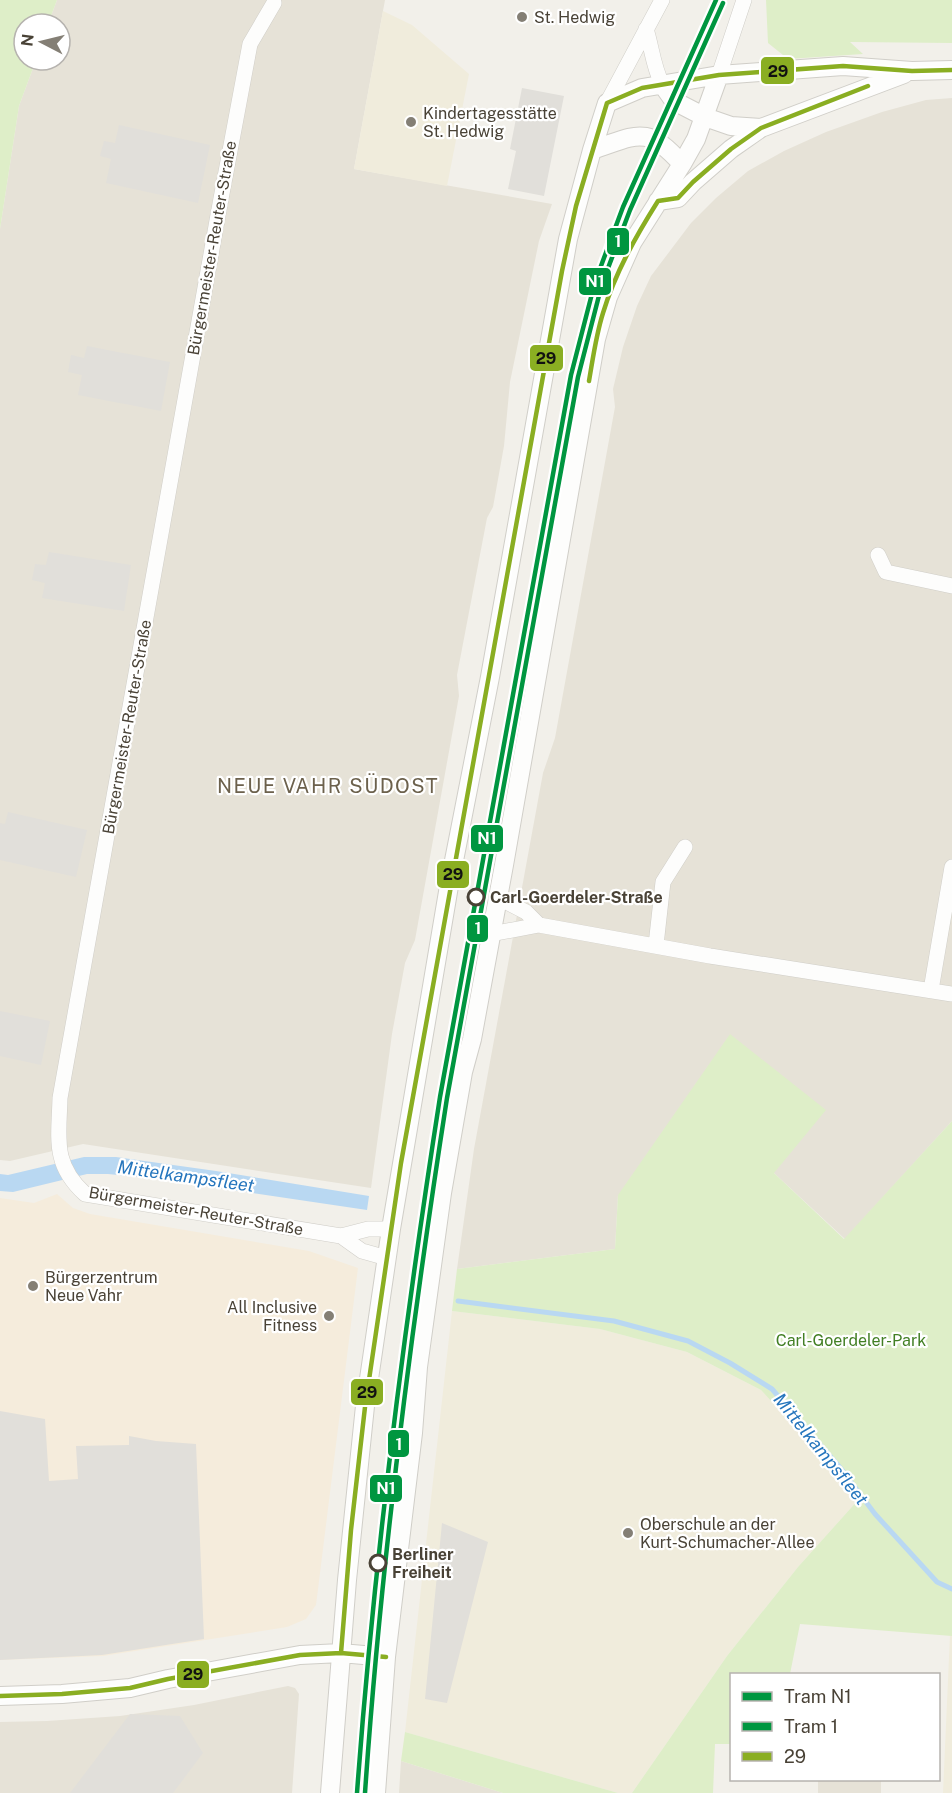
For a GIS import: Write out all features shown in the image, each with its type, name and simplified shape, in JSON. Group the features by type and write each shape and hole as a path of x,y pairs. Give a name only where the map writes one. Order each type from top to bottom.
{"street":[{"path":"330,1793 364,1418 391,1229 449,886 490,677 568,239 592,150 608,103 662,0"},
{"path":"376,1793 386,1657 413,1433 418,1367 442,1193 463,1072 472,1039 491,934 596,339 608,297 632,243 682,164 705,117 744,0"},
{"name":"Bürgermeister-Reuter-Straße","path":"274,3 250,44 219,204 60,1098 61,1161 71,1182 85,1194 340,1236 368,1229 391,1229"},
{"path":"646,29 652,49 653,63 662,84 674,102 731,126 761,128"},
{"path":"608,103 642,88 719,75 843,66 912,71 952,70"},
{"path":"658,201 678,198 731,149 761,128 912,71"},
{"path":"592,150 633,136 645,137 666,146 682,164"},
{"path":"878,555 886,572 952,586"},
{"path":"656,945 663,882 685,846"},
{"path":"931,990 952,867"},
{"path":"497,897 526,912 539,924"},
{"path":"491,934 539,924 710,956 952,994"},
{"name":"Bürgermeister-Reuter-Straße","path":"340,1236 362,1251 387,1258"},
{"path":"0,1696 62,1694 130,1688 300,1655 341,1653 386,1657"}],"shaded area":[{"path":"57,0 385,0 354,169 552,204 539,241 510,382 504,446 493,507 487,518 457,675 459,696 415,940 405,963 392,1034 371,1188 83,1144 10,1161 0,1160 0,229 19,106 32,72 72,72 72,12 52,12"},
{"name":"Kindertagesstätte St. Hedwig","path":"383,11 412,25 469,74 447,186 354,169"},
{"path":"522,88 564,96 544,196 508,189 516,151 510,149"},
{"path":"952,98 952,1121 845,1239 774,1173 618,1195 615,1249 457,1269 474,1149 543,773 555,738 615,407 613,389 623,347 637,306 651,276 691,223 748,171 826,132 882,112 926,100"},
{"path":"119,125 210,145 198,203 106,183 111,159 100,156 104,141 115,143"},
{"path":"87,346 170,362 161,411 78,395 82,375 68,372 71,355 84,358"},
{"path":"49,552 131,565 124,611 42,598 45,583 32,580 35,564 46,565"},
{"path":"8,812 87,830 76,877 0,860 0,823 5,824"},
{"path":"0,1011 50,1021 41,1065 0,1056"},
{"path":"57,1194 73,1208 90,1214 309,1251 358,1268 316,1605 306,1619 287,1627 103,1656 0,1660 0,1198 34,1203"},
{"name":"Oberschule an der Kurt-Schumacher-Allee","path":"452,1311 600,1329 687,1352 761,1390 859,1499 798,1567 727,1656 632,1793 618,1793 405,1732"},
{"path":"0,1411 45,1419 49,1481 78,1479 76,1446 129,1445 129,1436 196,1444 204,1639 102,1655 0,1660"},
{"path":"442,1523 488,1542 447,1703 425,1699"},
{"path":"950,1635 952,1636 952,1793 943,1793"},
{"path":"288,1686 295,1688 299,1694 292,1793 0,1793 0,1722 120,1716 194,1705"},
{"path":"130,1714 180,1716 203,1753 173,1793 70,1793"},
{"path":"401,1761 503,1793 399,1793"},
{"path":"818,1781 881,1781 881,1793 818,1793"}],"green space":[{"path":"0,0 57,0 52,12 12,12 12,72 32,72 19,106 0,229"},
{"path":"766,0 952,0 952,43 850,42 863,54 788,59 768,43"},
{"name":"Carl-Goerdeler-Park","path":"730,1034 826,1110 774,1173 844,1239 952,1121 952,1636 800,1624 790,1673 730,1673 730,1744 715,1744 713,1793 632,1793 727,1656 798,1567 859,1499 761,1390 687,1352 600,1329 452,1311 457,1269 615,1249 618,1195"},
{"path":"405,1732 618,1793 503,1793 401,1761"}],"water":[{"path":"84,1157 116,1157 369,1196 367,1210 158,1179 108,1174 87,1174 13,1192 0,1191 0,1174 8,1175"}],"waterway":[{"name":"Mittelkampsfleet","path":"458,1301 614,1321 688,1341 730,1363 772,1389 842,1470 875,1514 937,1582 952,1589"}],"tram line":[{"name":"N1","path":"357,1793 381,1531 402,1357 440,1097 571,375 595,282 623,207 716,0"},
{"name":"1","path":"365,1793 398,1445 447,1098 578,377 602,284 630,210 723,3"}],"transit line":[{"name":"29","path":"607,103 642,88 719,75 843,66 912,71 952,70"},
{"name":"29","path":"658,201 678,198 731,149 761,128 868,86"},
{"name":"29","path":"341,1653 351,1530 365,1407 401,1163 562,271 576,206 607,103"},
{"name":"29","path":"589,381 598,330 608,298 627,255 658,201"},
{"name":"29","path":"0,1696 62,1694 130,1688 300,1655 341,1653 386,1657"}],"place":[{"name":"St. Hedwig","path":"522,17"},
{"name":"Kindertagesstätte St. Hedwig","path":"411,122"},
{"name":"Carl-Goerdeler-Straße","path":"476,897"},
{"name":"Bürgerzentrum Neue Vahr","path":"33,1286"},
{"name":"All Inclusive Fitness","path":"329,1316"},
{"name":"Oberschule an der Kurt-Schumacher-Allee","path":"628,1533"},
{"name":"Berliner Freiheit","path":"378,1563"}],"district":[{"name":"NEUE VAHR SÜDOST","path":"328,786"}]}
